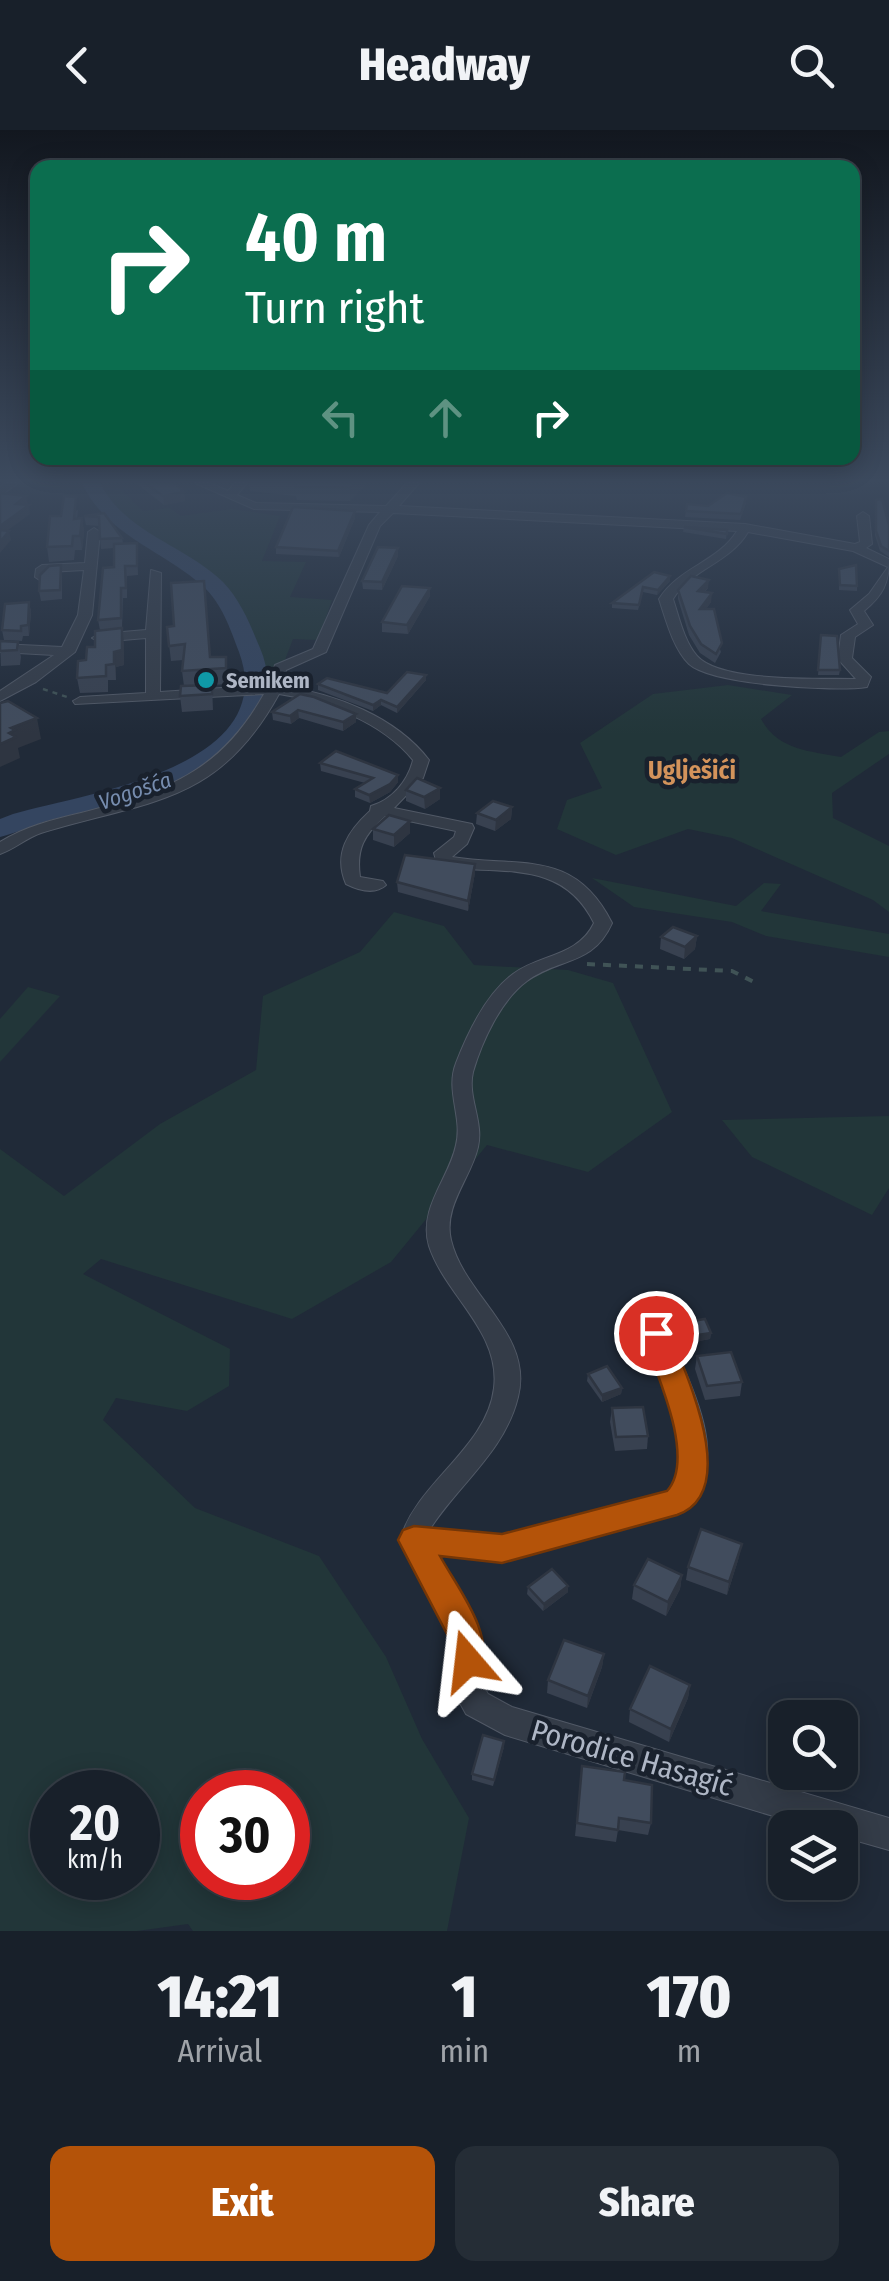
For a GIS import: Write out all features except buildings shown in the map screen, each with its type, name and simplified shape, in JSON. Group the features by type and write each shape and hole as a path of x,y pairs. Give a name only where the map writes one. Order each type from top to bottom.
{"street":[{"path":"41,577 42,569 73,567"},
{"path":"0,697 73,646 84,632 90,567"},
{"path":"0,849 30,832 152,800 215,768 240,745 280,668 320,652 357,567"},
{"path":"705,567 678,579 666,598 697,664 772,680 862,684 864,676 846,659 848,634 866,625 856,610 874,596 889,571"},
{"path":"154,696 155,573"},
{"path":"0,648 73,646 153,633"},
{"path":"80,701 269,690 306,694 377,724 407,744 421,760 421,774 414,783 377,809 359,833 348,867 352,880 362,885 377,884"},
{"path":"377,809 466,828 467,833 443,853 443,860 563,874 573,879 598,908 603,923 598,939 586,950 553,960 520,978 500,998 462,1071 461,1102 469,1141 436,1222 442,1248 508,1365 508,1390 502,1409 473,1459 422,1517 414,1540 502,1548 677,1502 688,1490 693,1456 688,1421 656,1333"},
{"name":"Porodice Hasagić","path":"414,1540 465,1634 466,1686 476,1704 505,1720 889,1834"}],"path":[{"path":"24,683 80,701"},
{"path":"553,960 624,968 709,968 732,971 756,984"}],"green space":[{"path":"189,567 304,567 290,597 332,600 318,640 293,639 274,689 215,767 200,763 231,737 256,683 240,623 211,582"},
{"path":"728,685 792,695 761,719 776,737 806,751 841,757 879,732 889,731 889,754 832,793 833,818 889,846 889,912 873,900 732,838 688,829 616,855 557,829 567,800 602,788 580,743 653,694"},
{"path":"592,878 736,906 764,883 781,884 761,911 889,934 889,957 766,936 732,922 634,907"},
{"path":"394,912 444,926 474,965 568,970 613,983 672,1112 588,1172 487,1145 391,1262 292,1319 101,1259 83,1274 230,1349 229,1386 187,1411 116,1398 103,1420 195,1508 319,1556 386,1657 422,1739 469,1818 447,1931 193,1931 188,1924 137,1931 0,1931 0,1149 64,1196 160,1124 256,1070 263,996 360,952"},
{"path":"28,987 60,996 0,1062 0,1019"},
{"path":"889,1116 889,1188 872,1215 752,1157 722,1120"}],"waterway":[{"name":"Vogošća","path":"0,829 45,813 161,785 209,756 234,732 252,703 256,688 253,659 225,598 189,567"}],"place":[{"name":"Semikem","path":"206,680"}],"district":[{"name":"Uglješići","path":"692,771"}],"route":[{"path":"468,1661 465,1634 414,1540 502,1548 615,1515 677,1502 688,1490 693,1456 688,1421 656,1333"}]}
